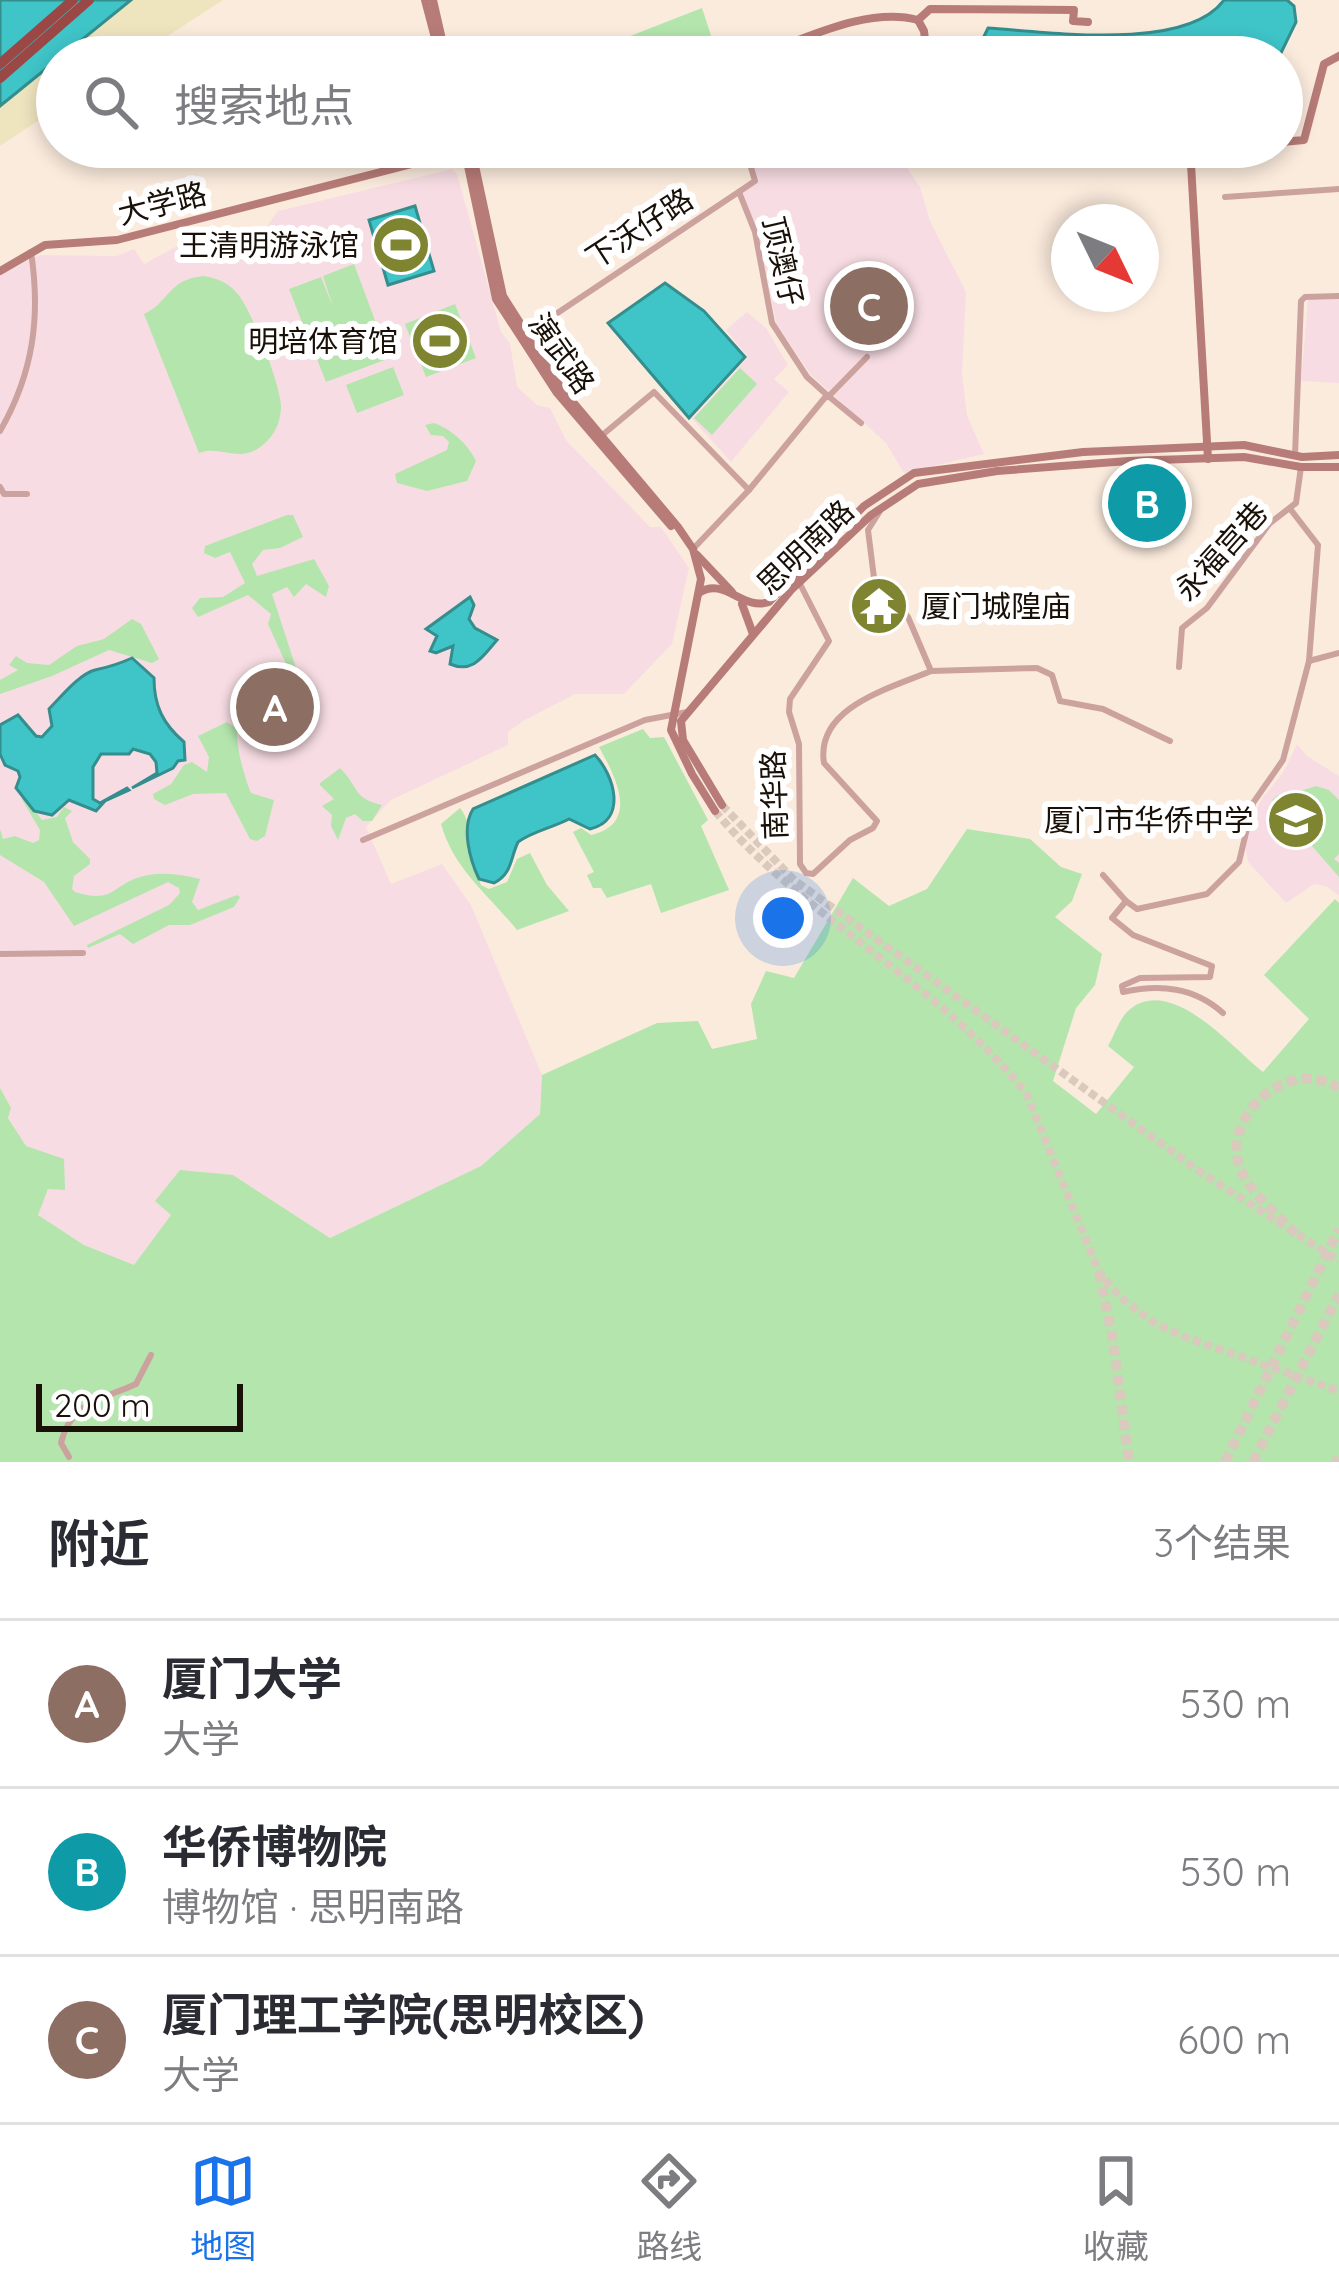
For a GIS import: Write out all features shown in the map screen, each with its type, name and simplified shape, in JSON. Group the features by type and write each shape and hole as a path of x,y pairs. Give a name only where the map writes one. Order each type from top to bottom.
{"highway":[{"path":"0,64 74,6 90,0"},
{"path":"43,36 74,6"},
{"path":"0,78 36,43"}],"main road":[{"path":"429,0 438,36"},
{"path":"922,0 918,20 925,36"},
{"path":"818,36 866,20 918,20 930,9 1074,10 1073,21 1088,22"},
{"path":"1303,140 1324,64 1339,56"},
{"name":"大学路","path":"0,271 45,245 117,240 393,168"},
{"name":"演武路","path":"473,168 496,298 557,393 736,596 749,615 753,635"},
{"path":"1191,168 1208,459"},
{"name":"思明南路","path":"736,596 755,606 769,602 864,506 914,473 1083,452 1244,445 1295,455 1339,455"},
{"name":"思明南路","path":"687,712 800,581 883,507 918,484 997,471 1244,457 1301,467 1339,467"},
{"path":"687,712 681,721 683,740 719,808 692,774 671,730 701,579 693,550"},
{"path":"698,594 709,587 736,596"},
{"path":"680,681 690,693 704,693"}],"street":[{"name":"下沃仔路","path":"524,335 755,181 752,168"},
{"path":"1225,197 1339,190"},
{"name":"顶澳仔","path":"739,192 755,232 772,323 786,349 828,396 861,423"},
{"path":"0,431 18,400 34,347 36,283 31,252"},
{"path":"1295,455 1301,301 1339,296"},
{"path":"693,550 867,358"},
{"path":"599,437 654,392 749,490"},
{"name":"永福宫巷","path":"1179,667 1182,628 1207,608 1270,523 1296,503 1301,467"},
{"path":"0,488 4,494 27,494"},
{"path":"883,507 868,530 874,578 908,617 931,671 1037,668 1052,675 1060,701 1103,709 1170,741"},
{"path":"1103,875 1137,909 1207,894 1239,862 1253,803 1282,760 1309,661 1318,545 1291,509"},
{"name":"南华路","path":"800,581 829,641 794,691 789,712 799,744 800,864 806,873 819,871 877,820 824,763 824,741 831,723 856,705 931,671"},
{"path":"1309,661 1339,653"},
{"path":"363,840 646,720 687,712"},
{"path":"1126,901 1112,918 1180,956 1206,961 1212,973 1202,978 1140,978 1122,986 1124,992 1146,985 1180,990 1206,998 1223,1013"},
{"path":"0,954 83,953"},
{"path":"69,1457 61,1443 64,1431 92,1399 136,1384 151,1355"}],"shaded area":[{"path":"753,168 907,168 966,292 962,373 967,416 984,454 904,473 886,443 810,374 776,323 758,232 742,197 743,191 757,184"},
{"path":"452,169 501,332 510,343 517,387 537,405 550,408 566,440 650,527 661,527 689,568 672,644 624,694 575,694 508,732 508,745 391,800 366,827 391,884 442,864 471,905 542,1075 540,1114 481,1166 330,1238 233,1175 171,1215 135,1266 84,1245 37,1215 48,1189 8,1117 0,1088 0,276 41,255 117,256 134,249 144,264 198,235 205,243 228,242 267,226 278,211"},
{"path":"1339,299 1339,383 1301,381 1308,300"},
{"path":"747,312 766,328 788,365 774,379 789,392 731,462 692,419 748,357 726,330"},
{"name":"厦门市华侨中学","path":"1297,744 1339,776 1339,896 1314,884 1286,903 1248,862 1244,840 1261,800 1284,771"}],"green space":[{"path":"702,8 711,36 630,36"},
{"path":"354,264 376,323 312,348 289,289 321,277 333,307 323,276"},
{"path":"203,276 225,283 242,300 276,381 281,406 278,424 268,440 250,453 199,453 144,314 182,282"},
{"name":"明培体育馆","path":"455,304 476,358 426,377 405,324"},
{"path":"379,329 390,358 326,382 315,354"},
{"path":"393,367 404,395 357,413 346,385"},
{"path":"740,368 757,384 712,435 694,418"},
{"path":"434,423 458,438 473,455 476,461 467,481 427,491 397,483 395,474 447,450 449,442 431,435 425,425"},
{"path":"293,515 303,537 263,550 252,564 257,576 314,559 329,586 326,597 306,584 294,597 287,587 272,594 298,674 292,677 268,624 271,614 248,595 198,617 192,608 200,598 223,597 245,583 230,552 215,558 204,553 205,546"},
{"path":"132,619 141,624 159,659 152,663 109,650 0,694 0,680 18,670 9,665 16,656 27,663 49,665 77,646 104,639"},
{"path":"227,722 237,729 251,793 274,800 265,836 257,841 250,839 226,793 193,794 165,805 154,799 153,794 171,784 184,765 192,762 207,772 209,757 198,736"},
{"path":"643,729 650,738 664,737 708,820 701,826 729,890 661,913 651,884 607,898 601,888 593,888 587,875 594,872 573,832 581,828 591,835 616,820 620,810 617,784 599,747"},
{"path":"340,768 361,795 382,805 372,821 355,814 346,818 338,840 332,815 322,806 334,799 319,784"},
{"path":"1316,786 1339,800 1339,854 1334,859 1339,863 1339,877 1272,800 1278,795 1289,807 1300,791"},
{"path":"21,798 42,820 57,817 64,807 72,811 65,818 73,842 90,859 74,876 75,892 105,895 140,877 170,874 200,879 192,902 198,910 240,897 234,907 190,925 169,925 133,944 120,934 88,948 169,905 179,888 168,882 74,926 44,882 0,855 0,829 3,839 39,840 40,830"},
{"path":"460,808 481,885 489,889 507,882 517,859 530,853 547,885 569,911 517,930 454,855 441,824"},
{"path":"967,829 1030,839 1061,867 1082,874 1072,901 1055,917 1102,954 1095,985 1076,1008 1053,1081 1096,1114 1134,1067 1108,1046 1124,1015 1144,1002 1162,1001 1200,1018 1263,1072 1309,1019 1264,975 1335,899 1339,903 1339,1462 0,1462 0,1088 11,1108 8,1118 26,1146 64,1159 65,1190 48,1189 38,1215 84,1245 134,1265 171,1215 155,1201 180,1170 233,1175 330,1238 481,1166 540,1114 542,1075 657,1023 698,1021 712,1049 757,1039 751,1004 766,971 794,978 853,878 889,906 927,889"}],"sand":[{"path":"131,0 223,0 167,36 87,36"},
{"path":"36,78 36,122 0,146 0,106"}],"water":[{"path":"0,0 131,0 87,36 36,36 36,77 0,106"},
{"path":"1224,0 1287,0 1294,6 1296,22 1289,36 984,36 988,28 1079,35 1148,33 1205,16"},
{"name":"王清明游泳馆","path":"415,206 434,271 388,285 369,220"},
{"path":"665,283 704,311 745,357 689,418 608,323"},
{"path":"470,597 474,605 469,619 475,628 497,640 477,662 465,667 450,664 453,646 430,651 437,636 426,629"},
{"path":"132,658 154,678 158,706 184,742 185,760 132,788 157,773 150,754 133,749 129,754 101,754 93,767 93,799 100,803 129,790 105,801 96,811 69,800 52,815 34,811 16,788 18,771 5,765 0,754 0,725 18,715 42,737 52,726 49,709 76,681"},
{"path":"595,755 608,774 614,796 602,824 590,829 569,819 530,835 518,842 500,879 494,883 479,879 467,834 473,809"}],"tunnel":[{"path":"722,805 794,880 1202,1173 1339,1261"},
{"path":"715,811 790,886 955,1019 1027,1095 1099,1272 1120,1297 1182,1336 1339,1391"},
{"path":"1296,1234 1245,1178 1237,1148 1240,1129 1263,1096 1280,1085 1319,1080 1339,1088"},
{"path":"1225,1462 1339,1229"},
{"path":"1099,1272 1129,1462"},
{"path":"1253,1462 1339,1294"},
{"path":"1333,1462 1339,1460"}],"place":[{"name":"王清明游泳馆","path":"401,245"},
{"name":"厦门理工学院(思明校区)","path":"869,306"},
{"name":"明培体育馆","path":"440,341"},
{"name":"华侨博物院","path":"1147,503"},
{"name":"厦门城隍庙","path":"879,606"},
{"name":"厦门大学","path":"275,707"},
{"name":"厦门市华侨中学","path":"1296,820"}]}
